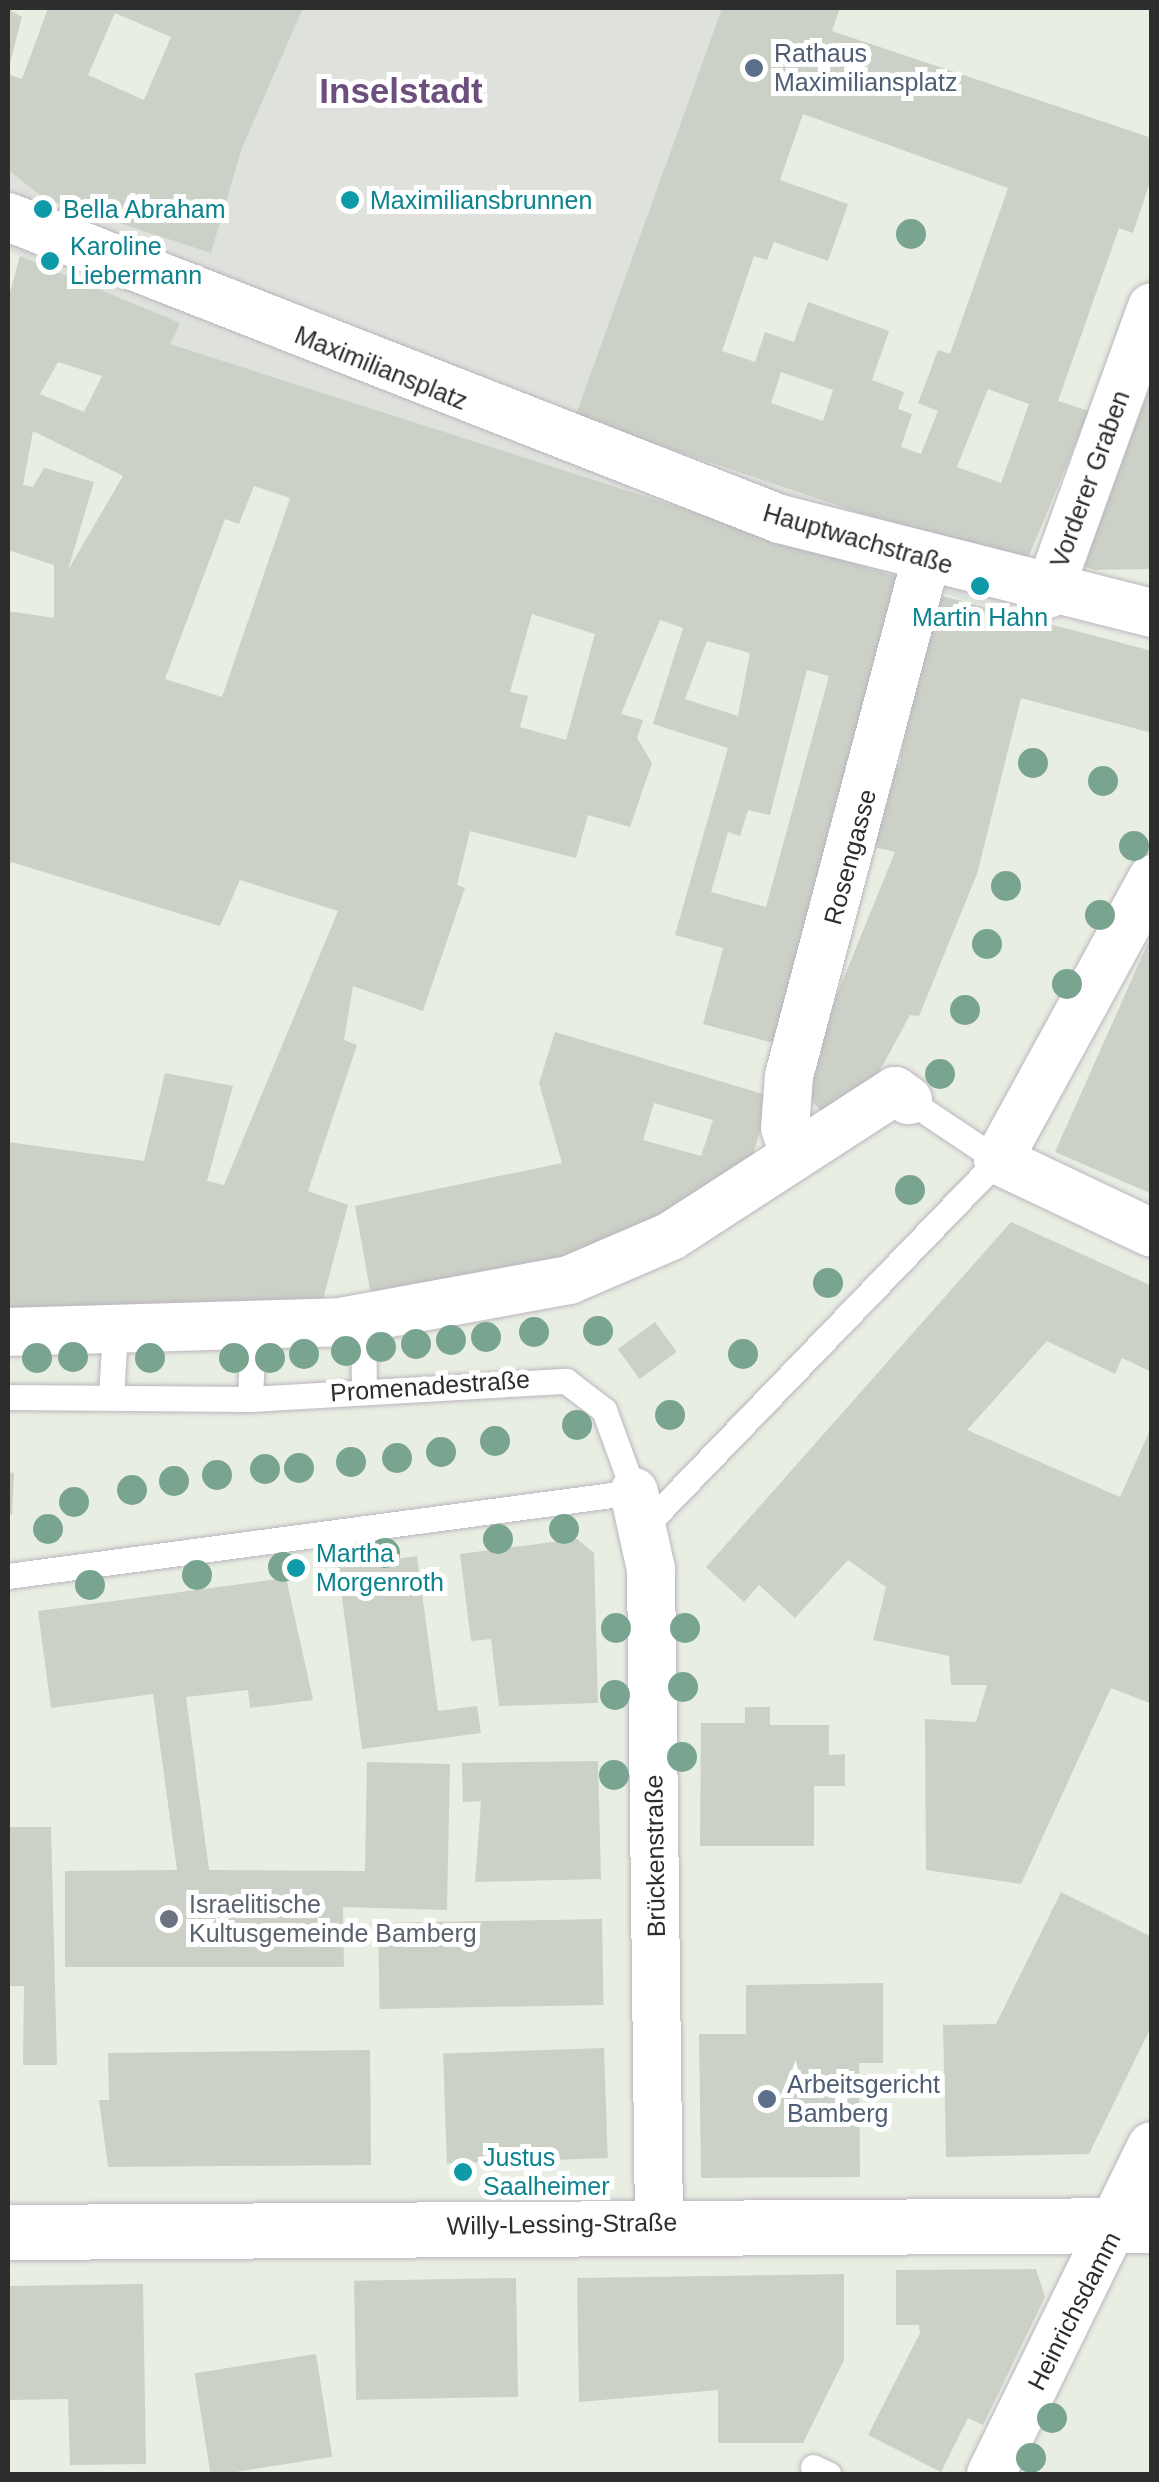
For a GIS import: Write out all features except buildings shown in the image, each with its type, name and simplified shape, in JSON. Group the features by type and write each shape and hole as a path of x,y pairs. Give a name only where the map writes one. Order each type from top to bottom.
{"street":[{"name":"Maximiliansplatz","path":"8,217 570,442"},
{"name":"Vorderer Graben","path":"1048,594 1152,307"},
{"name":"Hauptwachstraße","path":"570,442 780,519 1048,594 1152,614"},
{"name":"Rosengasse","path":"794,1155 785,1128 789,1076 926,560"},
{"path":"1152,879 998,1160 1152,1233"},
{"path":"8,1332 362,1320 569,1280 671,1236 895,1091 908,1100"},
{"name":"Brückenstraße","path":"649,1506 660,2222"},
{"name":"Heinrichsdamm","path":"991,2474 1134,2225 1152,2146"},
{"name":"Willy-Lessing-Straße","path":"8,2232 660,2222 1134,2225"}],"lane":[{"path":"8,1576 649,1506 998,1160 908,1100"},
{"path":"362,1320 364,1390"},
{"path":"250,1399 252,1326"},
{"path":"111,1398 115,1330"},
{"name":"Promenadestraße","path":"8,1397 250,1399 566,1382 604,1410 649,1506"}],"shaded area":[{"path":"303,8 722,8 575,417 1024,568 1010,615 170,344 179,323 8,251 8,170 45,199 211,253 242,148"}],"place":[{"name":"Rathaus Maximiliansplatz","path":"754,68"},
{"name":"Maximiliansbrunnen","path":"350,200"},
{"name":"Bella Abraham","path":"43,209"},
{"name":"Karoline Liebermann","path":"50,261"},
{"name":"Martin Hahn","path":"980,586"},
{"name":"Martha Morgenroth","path":"296,1568"},
{"name":"Israelitische Kultusgemeinde Bamberg","path":"169,1919"},
{"name":"Arbeitsgericht Bamberg","path":"767,2099"},
{"name":"Justus Saalheimer","path":"463,2172"}],"district":[{"name":"Inselstadt","path":"401,91"}]}
